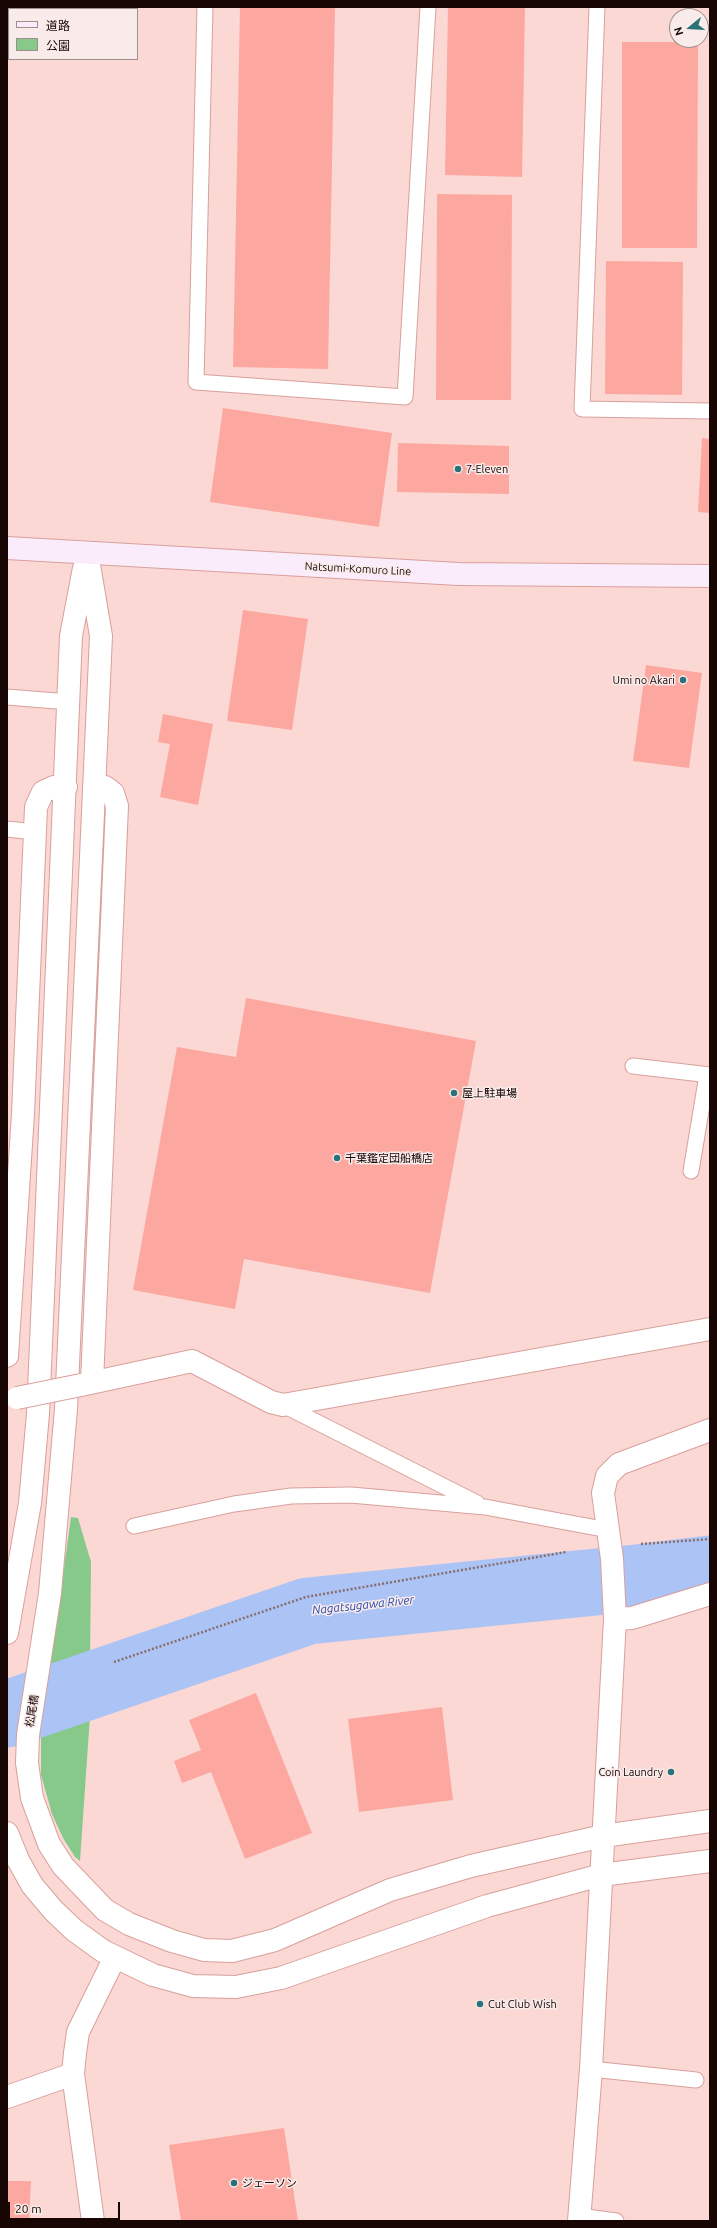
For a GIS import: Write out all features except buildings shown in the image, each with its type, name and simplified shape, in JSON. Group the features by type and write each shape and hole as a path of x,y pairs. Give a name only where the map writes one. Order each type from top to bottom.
{"main road":[{"name":"Natsumi-Komuro Line","path":"7,548 458,574 710,576"}],"street":[{"path":"7,1633 30,1503 38,1414 66,787 71,636 87,553"},
{"name":"松尾橋","path":"87,553 101,636 66,1409 50,1593 28,1736 27,1763 32,1798 50,1844 63,1866 105,1910 129,1924 172,1941 204,1950 232,1951 275,1940 390,1890 471,1866 603,1836 710,1821"},
{"path":"7,1356 23,1114 36,807 43,792 54,787 66,787"},
{"path":"86,1384 117,806 113,793 105,787 94,787"},
{"path":"12,1398 192,1361 271,1402 283,1405 710,1329"},
{"path":"579,2219 591,2068 615,1610 610,1545 603,1493 607,1476 619,1464 710,1430"},
{"path":"615,1610 632,1618 710,1594"},
{"path":"7,1833 18,1860 32,1884 53,1910 74,1930 103,1951 153,1975 193,1986 236,1986 281,1978 487,1906 601,1875 710,1861"},
{"path":"93,2221 73,2074 78,2032 115,1957"},
{"path":"7,2097 73,2074"}],"lane":[{"path":"205,7 196,382 406,397 428,7"},
{"path":"597,7 582,409 710,411"},
{"path":"7,697 69,702"},
{"path":"7,829 34,832"},
{"path":"633,1066 708,1075 692,1171"},
{"path":"283,1405 485,1507 610,1545"},
{"path":"134,1526 234,1504 291,1496 351,1495 485,1507"},
{"path":"591,2068 696,2080"},
{"path":"579,2219 616,2221"}],"path":[{"path":"114,1662 306,1597 610,1545 710,1539"}],"green space":[{"path":"71,1517 78,1518 91,1562 90,1663 49,1676"},
{"path":"91,1667 90,1712 41,1726 48,1681"},
{"path":"90,1716 80,1861 75,1857 63,1838 52,1814 41,1775 41,1732"}],"waterway":[{"name":"Nagatsugawa River","path":"7,1714 308,1611 636,1578 710,1569"}],"place":[{"name":"7-Eleven","path":"458,469"},
{"name":"Umi no Akari","path":"683,680"},
{"name":"屋上駐車場","path":"454,1093"},
{"name":"千葉鑑定団船橋店","path":"337,1158"},
{"name":"Coin Laundry","path":"671,1772"},
{"name":"Cut Club Wish","path":"480,2004"},
{"name":"ジェーソン","path":"234,2183"}]}
